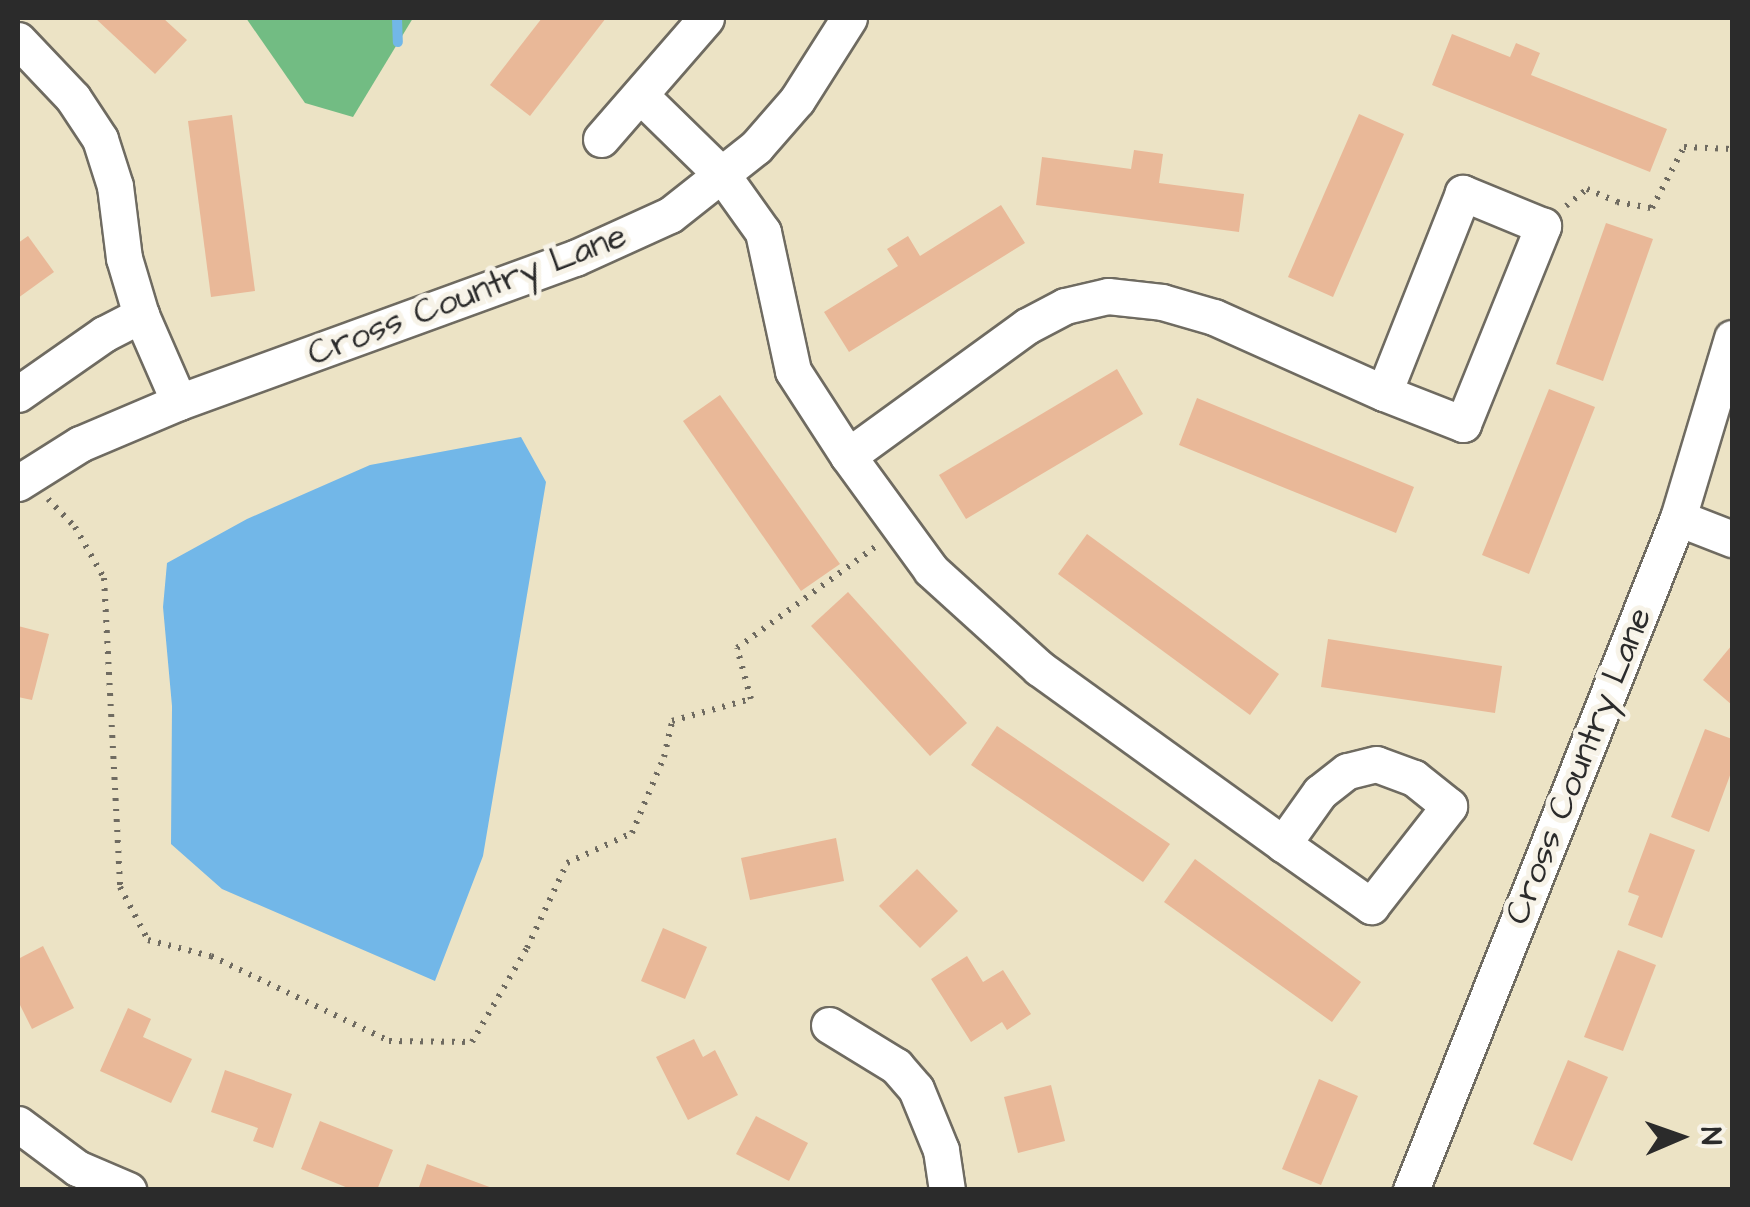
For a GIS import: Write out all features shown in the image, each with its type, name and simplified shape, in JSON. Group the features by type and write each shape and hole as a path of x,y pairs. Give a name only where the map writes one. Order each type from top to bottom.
{"street":[{"path":"601,139 706,18"},
{"name":"Cross Country Lane","path":"22,480 80,444 179,402 593,251 670,215 756,148 796,100 848,18"},
{"path":"18,40 72,98 100,139 115,186 124,258 140,316 179,402"},
{"path":"640,95 723,176 763,232 793,371 848,456 931,570 1039,668 1370,906 1449,806 1414,778 1376,764 1347,771 1320,792 1284,844"},
{"path":"848,456 1028,326 1065,306 1108,296 1162,302 1214,318 1384,393 1464,424 1543,226 1463,193 1384,393"},
{"path":"18,394 89,344 140,316"},
{"name":"Cross Country Lane","path":"1411,1190 1678,518 1732,338"},
{"path":"1678,518 1732,539"},
{"path":"830,1025 896,1066 916,1089 941,1150 947,1190"},
{"path":"18,1124 77,1168 128,1190"}],"path":[{"path":"1543,226 1587,189 1617,202 1652,208 1684,146 1732,150"},
{"path":"22,480 75,527 104,578 120,887 148,940 211,956 390,1040 472,1042 527,948 567,863 632,833 664,757 672,721 751,700 736,648 900,528"}],"green space":[{"path":"246,18 413,18 353,117 305,103"}],"water":[{"path":"521,437 546,482 483,856 435,981 222,889 171,844 172,706 163,607 167,563 247,519 370,465"}],"building":[{"path":"95,18 163,18 187,40 155,74"},
{"path":"542,18 606,18 530,116 490,85"},
{"path":"1452,34 1510,57 1516,43 1540,53 1531,75 1667,129 1650,172 1432,85"},
{"path":"1359,114 1404,134 1333,297 1288,277"},
{"path":"232,115 255,291 211,297 188,121"},
{"path":"1134,150 1163,154 1159,183 1244,194 1239,232 1036,205 1042,157 1131,169"},
{"path":"1001,205 1025,243 849,352 824,312 898,266 887,249 908,236 920,256"},
{"path":"1606,223 1653,239 1603,381 1556,364"},
{"path":"28,236 54,272 18,298 18,243"},
{"path":"1117,369 1143,414 966,519 939,475"},
{"path":"1549,389 1595,407 1529,574 1482,555"},
{"path":"720,395 840,564 801,591 683,421"},
{"path":"1197,398 1414,487 1396,533 1179,445"},
{"path":"1087,534 1279,674 1250,715 1058,574"},
{"path":"848,592 967,723 930,756 811,626"},
{"path":"18,626 49,634 32,700 18,697"},
{"path":"1328,639 1502,666 1495,713 1321,687"},
{"path":"1732,645 1732,705 1703,680"},
{"path":"997,726 1170,844 1143,882 971,765"},
{"path":"1705,729 1732,739 1732,770 1709,832 1671,817"},
{"path":"1650,833 1695,850 1662,938 1628,925 1639,896 1628,892"},
{"path":"836,838 844,881 750,900 741,858"},
{"path":"1195,859 1361,982 1332,1022 1164,902"},
{"path":"917,869 958,911 920,948 879,906"},
{"path":"663,928 707,947 685,999 641,981"},
{"path":"43,946 74,1008 32,1029 18,1001 18,959"},
{"path":"1618,950 1656,965 1623,1051 1584,1037"},
{"path":"967,956 983,982 1003,970 1031,1014 1007,1030 1002,1022 971,1042 931,979"},
{"path":"128,1008 151,1019 143,1037 192,1059 171,1103 100,1071"},
{"path":"694,1039 703,1057 715,1050 738,1095 688,1120 656,1057"},
{"path":"1568,1060 1608,1077 1572,1161 1533,1144"},
{"path":"225,1070 292,1094 273,1148 253,1141 258,1128 211,1112"},
{"path":"1319,1079 1358,1096 1321,1185 1282,1169"},
{"path":"1051,1085 1065,1141 1018,1153 1004,1097"},
{"path":"756,1116 808,1143 789,1181 736,1154"},
{"path":"320,1121 393,1150 377,1190 353,1190 301,1169"},
{"path":"427,1164 495,1189 495,1190 418,1190"}],"waterway":[{"path":"397,18 398,42"}]}
